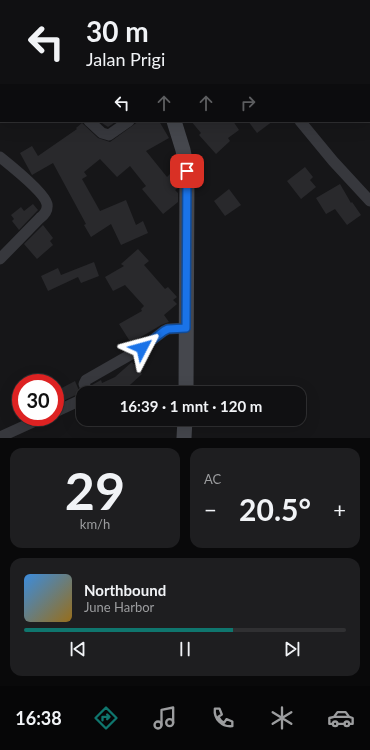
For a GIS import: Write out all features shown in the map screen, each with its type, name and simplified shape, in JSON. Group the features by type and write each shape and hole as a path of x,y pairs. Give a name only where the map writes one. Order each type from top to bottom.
{"street":[{"path":"90,122 102,133 109,134 127,122"},
{"path":"174,122 183,150 187,171 186,386"},
{"path":"301,122 333,161 370,201"},
{"path":"0,157 37,190 44,198 47,205 46,212 0,259"},
{"path":"85,386 84,384 86,380 142,348 164,331 168,329 186,328"},
{"path":"64,408 76,402"},
{"path":"0,437 24,426"},
{"path":"184,438 185,426"}],"building":[{"path":"100,122 116,122 108,127"},
{"path":"138,122 160,122 169,138 146,151 167,177 170,174 178,184 178,188 175,190 178,193 178,202 163,214 142,189 146,186 130,166 117,177 100,159 84,172 87,176 82,179 100,211 126,200 136,225 143,221 148,233 121,245 111,224 91,237 84,225 86,224 53,163 32,175 20,153 32,146 38,156 77,129 76,128 82,123 98,138 110,142"},
{"path":"192,122 234,122 239,130 228,138 230,141 216,154 199,135 201,133"},
{"path":"249,122 272,122 257,133"},
{"path":"305,167 313,177 310,180 316,187 301,199 287,181"},
{"path":"340,184 351,203 352,202 361,215 347,225 335,209 326,214 316,198"},
{"path":"229,189 241,205 225,216 214,201"},
{"path":"33,204 38,210 19,230 12,221 14,219 11,215 21,207 24,211"},
{"path":"43,225 53,238 50,241 53,245 37,259 24,244"},
{"path":"138,249 149,261 144,265 165,289 168,287 177,297 173,300 177,304 164,315 169,322 161,325 131,343 119,324 142,311 141,309 144,306 125,285 113,291 105,277 124,266 121,264"},
{"path":"94,262 99,276 81,283 78,277 48,291 41,276 58,268 61,275"},
{"path":"132,362 142,374 129,386 92,385 101,380 102,383 115,377"},
{"path":"75,381 77,386 76,395 64,401 64,387"}],"route":[{"path":"142,348 158,334 168,329 186,328 187,171"}]}
